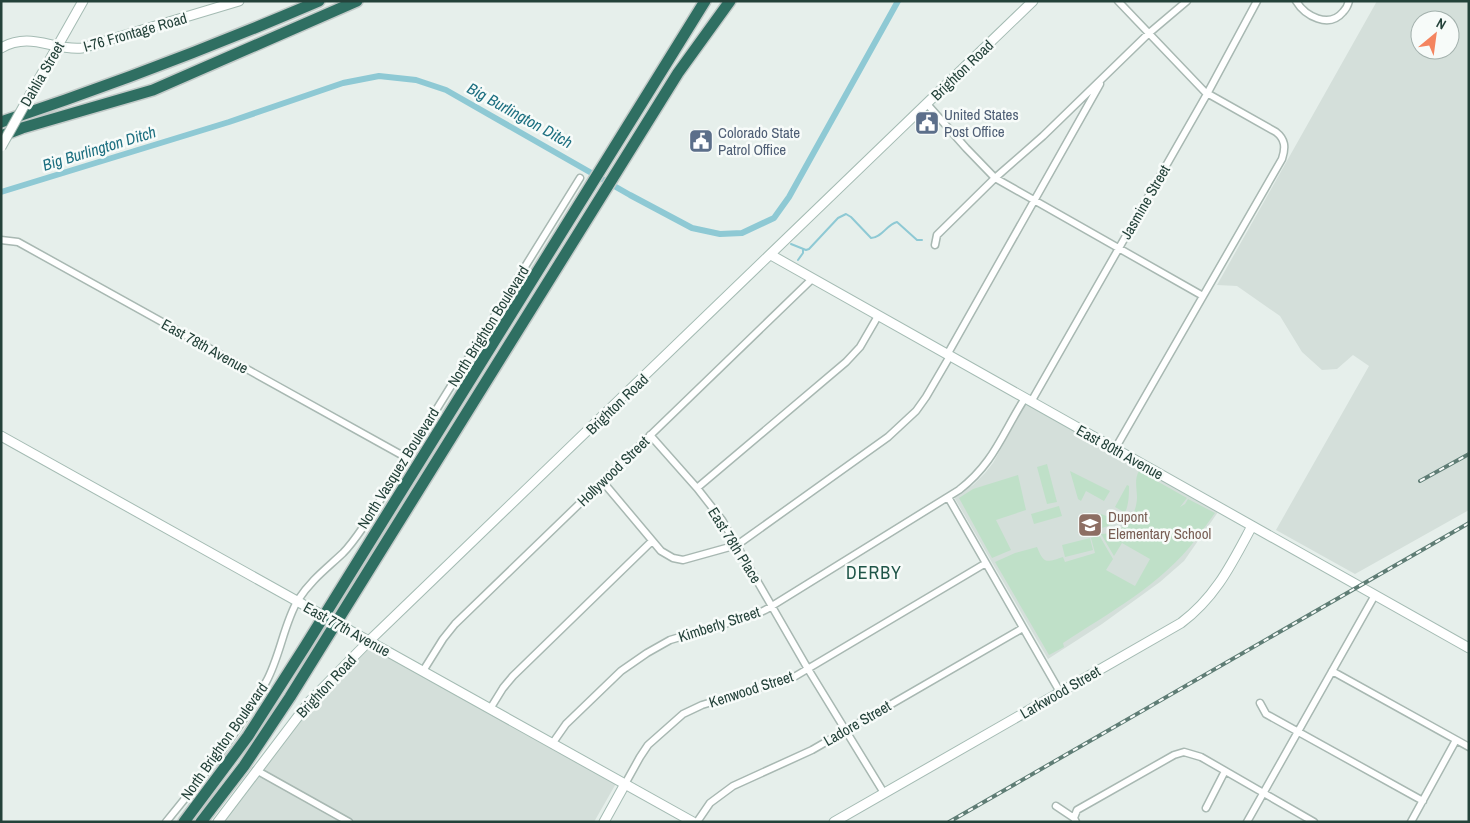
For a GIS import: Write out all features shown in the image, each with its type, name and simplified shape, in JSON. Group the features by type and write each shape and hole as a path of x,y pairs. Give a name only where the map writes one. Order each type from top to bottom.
{"highway":[{"path":"1,122 144,72 240,35 319,1"},
{"path":"1,136 22,128 153,90 357,1"},
{"name":"North Vasquez Boulevard","path":"184,822 248,736 705,1"},
{"name":"North Vasquez Boulevard","path":"201,822 269,730 640,133 678,73 730,1"},
{"path":"628,124 640,133"}],"street":[{"name":"Dahlia Street","path":"1,147 83,1"},
{"name":"I-76 Frontage Road","path":"1,48 22,41 35,41 68,48 82,48 239,1"},
{"name":"Brighton Road","path":"218,822 309,702 369,641 1033,1"},
{"path":"1115,449 1282,158 1285,148 1283,139 1276,132 1207,94 1118,1"},
{"path":"935,245 937,235 995,178 1043,136 1148,34 1187,1"},
{"name":"Jasmine Street","path":"1028,400 1119,248 1207,94 1257,1"},
{"path":"1296,1 1309,16 1323,20 1341,14 1350,1"},
{"path":"603,482 664,554 678,560 688,559 737,545 888,437 905,422 926,397 1033,200 1105,75"},
{"path":"926,104 995,178 1203,296"},
{"name":"North Brighton Boulevard","path":"166,822 226,744 260,692 276,660 298,602 313,580 360,533 580,178"},
{"name":"East 78th Avenue","path":"1,240 18,242 407,458"},
{"name":"East 80th Avenue","path":"771,255 1469,648"},
{"name":"Hollywood Street","path":"422,671 455,624 812,279"},
{"path":"697,488 846,362 860,347 878,316"},
{"name":"Kimberly Street","path":"552,744 566,724 621,671 647,653 670,640 755,615 966,485 982,471 1028,400"},
{"name":"East 78th Place","path":"650,435 697,488 722,520 808,669 884,793"},
{"name":"East 77th Avenue","path":"1,436 693,822"},
{"path":"948,497 1060,692"},
{"name":"Larkwood Street","path":"834,822 1181,622 1201,607 1215,590 1252,526"},
{"path":"490,709 513,676 652,541"},
{"name":"Kenwood Street","path":"604,822 648,745 683,714 713,702 786,680 808,669 986,563"},
{"path":"1247,822 1375,595"},
{"name":"Ladore Street","path":"697,822 710,803 722,793 812,750 1023,628"},
{"path":"1332,671 1469,748"},
{"path":"1260,703 1266,714 1423,802"},
{"path":"1411,822 1456,740"},
{"path":"1056,806 1075,820 1077,810 1174,755 1184,752 1201,758 1314,822"},
{"path":"256,770 349,822"},
{"path":"1206,808 1225,771"}],"shaded area":[{"path":"1377,1 1469,1 1469,510 1355,574 1276,530 1369,366 1353,355 1337,369 1322,370 1302,352 1280,316 1237,286 1217,285"},
{"name":"Dupont Elementary School","path":"1026,403 1218,512 1184,561 1160,582 1102,624 1048,659 954,497 973,485 993,463"},
{"path":"368,643 618,780 594,822 218,822 286,731"}],"green space":[{"path":"1047,464 1057,502 1047,504 1037,467"},
{"path":"1070,471 1110,491 1104,501 1086,491 1081,501 1078,499"},
{"path":"1139,471 1187,498 1180,507 1188,499 1215,513 1197,538 1178,532 1182,535 1196,539 1151,584 1117,609 1063,643 1064,647 1049,655 995,562 1015,553 1037,547 1042,557 1047,561 1063,557 1065,562 1095,553 1091,538 1099,535 1113,559 1106,570 1135,586 1150,559 1122,543 1114,556 1101,534 1121,528 1131,518 1136,505 1136,481"},
{"path":"1018,475 1026,510 996,520 1011,550 992,558 959,498 973,489"},
{"path":"1127,485 1129,486 1128,503 1124,515 1115,523 1099,529 1096,519 1101,514 1117,520 1122,511 1115,507"},
{"path":"1059,506 1062,516 1034,524 1031,514"},
{"path":"1090,538 1093,550 1065,557 1062,545"}],"waterway":[{"name":"Big Burlington Ditch","path":"1,192 229,122 343,83 379,76 416,80 446,90 630,195 692,228 720,234 742,233 774,218 789,197 898,1"},
{"path":"791,244 806,250 809,249 838,218 846,214 871,238 879,236 897,222 917,240 922,240"},
{"path":"798,260 803,253 803,249"}],"railway":[{"path":"1420,481 1469,454"},
{"path":"949,822 1469,523"}],"place":[{"name":"United States Post Office","path":"927,123"},
{"name":"Colorado State Patrol Office","path":"701,141"},
{"name":"Dupont Elementary School","path":"1090,525"}],"district":[{"name":"DERBY","path":"874,572"}]}
